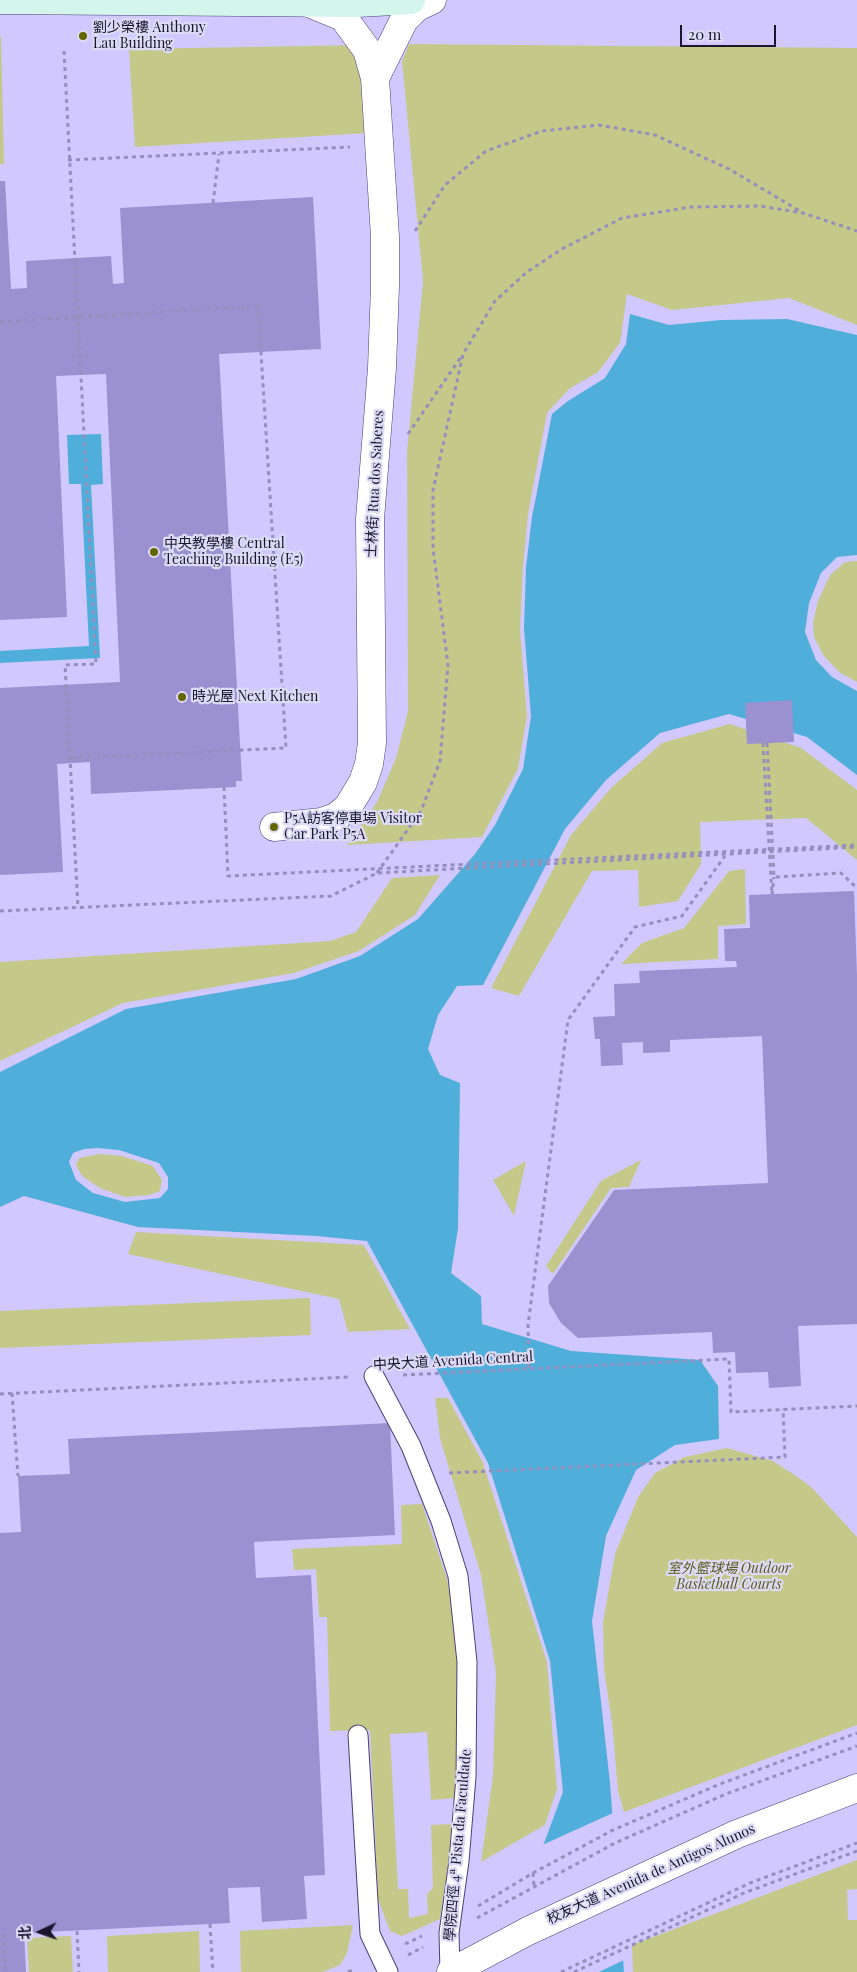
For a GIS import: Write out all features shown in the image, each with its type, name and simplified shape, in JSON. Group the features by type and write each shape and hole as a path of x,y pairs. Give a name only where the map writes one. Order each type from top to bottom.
{"main road":[{"path":"0,0 307,2 412,0"}],"street":[{"path":"375,78 404,20 417,7 432,0"},
{"name":"士林街 Rua dos Saberes","path":"274,827 307,825 336,817 348,807 356,796 369,764 372,705 370,518 382,368 385,286 385,237 375,78 367,50 343,17 307,2"},
{"name":"校友大道 Avenida de Antigos Alunos","path":"450,1972 528,1930 628,1883 738,1834 857,1788"}],"lane":[{"name":"學院四徑 4ª Pista da Faculdade","path":"374,1376 411,1446 441,1521 458,1576 468,1662 466,1778 459,1861 451,1922 450,1972"},
{"path":"358,1735 370,1934 388,1972"}],"path":[{"path":"64,51 68,160 96,664 65,665 78,908"},
{"path":"414,232 445,185 486,151 542,130 599,125 655,135 729,169 803,213"},
{"path":"68,160 379,146"},
{"path":"213,203 219,154"},
{"path":"406,437 463,354 495,301 527,272 562,249 622,218 691,207 760,206 803,213 857,231"},
{"path":"0,322 258,306 286,748 70,758"},
{"path":"377,873 421,812 440,761 448,665 433,548 433,490 463,354"},
{"path":"765,743 772,895 774,877 771,851"},
{"path":"224,787 228,876 857,846"},
{"path":"0,911 331,896 377,873 725,856 771,851"},
{"path":"529,1368 528,1325 568,1020 635,927 682,916 725,856"},
{"path":"774,877 841,873 857,888"},
{"name":"中央大道 Avenida Central","path":"0,1394 729,1359 731,1412 857,1406"},
{"path":"12,1393 18,1476"},
{"path":"444,1473 785,1457 783,1409"},
{"path":"451,1922 533,1873 614,1830 720,1784 857,1733"},
{"path":"533,1873 534,1886 615,1843 726,1794 857,1746"},
{"path":"561,1972 750,1883 857,1843"},
{"path":"574,1972 744,1893 857,1851"},
{"path":"210,1924 214,1972"},
{"path":"77,1931 79,1972"},
{"path":"4,1934 5,1972"},
{"path":"348,1972 355,1969"}],"green space":[{"path":"1,36 4,164 0,164"},
{"path":"409,44 857,48 857,325 789,298 672,310 627,294 620,343 598,372 569,389 547,413 528,514 523,567 520,630 527,716 518,769 482,837 347,845 377,802 396,758 408,711 407,452 423,281 402,61"},
{"path":"363,45 368,133 135,147 129,49"},
{"path":"857,561 857,682 839,672 823,655 814,637 813,622 818,601 830,575 845,562"},
{"path":"730,724 801,748 857,790 857,860 806,818 700,822 701,864 678,901 639,907 638,870 592,871 519,996 491,988 571,835 611,788 662,743"},
{"path":"745,869 746,924 718,926 718,959 621,964 642,943 684,928 729,871"},
{"path":"440,875 415,915 359,951 294,973 123,1003 0,1061 0,962 330,941 356,932 392,878"},
{"path":"100,1154 122,1156 153,1166 162,1180 160,1191 150,1195 125,1197 100,1188 82,1176 76,1165 79,1158"},
{"path":"641,1160 629,1187 611,1188 553,1274 546,1266 601,1181"},
{"path":"526,1161 514,1216 493,1180"},
{"path":"136,1232 364,1245 410,1329 348,1332 339,1299 128,1254"},
{"path":"310,1298 311,1335 0,1348 0,1311"},
{"path":"435,1398 448,1398 483,1463 547,1662 557,1789 545,1825 481,1862 493,1776 496,1673 481,1575 440,1438"},
{"name":"室外籃球場 Outdoor Basketball Courts","path":"727,1448 773,1461 802,1480 813,1489 857,1537 857,1725 624,1812 618,1791 612,1722 604,1670 603,1622 615,1554 638,1497 655,1473 685,1457"},
{"path":"422,1504 447,1579 457,1631 459,1695 456,1798 431,1800 427,1732 390,1734 398,1889 408,1889 409,1918 428,1914 427,1894 433,1888 431,1825 454,1824 440,1919 402,1936 390,1931 378,1899 370,1730 330,1731 327,1617 319,1617 316,1569 294,1570 292,1549 402,1544 401,1505"},
{"path":"857,1860 857,1889 847,1890 848,1920 857,1920 857,1972 633,1972 632,1945"},
{"path":"353,1925 347,1953 340,1965 323,1972 241,1972 240,1931"},
{"path":"199,1931 200,1972 108,1972 107,1936"},
{"path":"71,1936 73,1972 29,1972 27,1938"}],"water":[{"path":"630,314 669,325 721,320 787,319 857,335 857,555 837,557 821,573 809,603 805,632 816,660 832,677 857,691 857,775 807,737 729,714 660,733 606,780 565,829 483,985 457,986 438,1015 428,1049 440,1075 460,1083 458,1228 451,1273 481,1296 482,1324 571,1351 700,1360 718,1386 719,1439 675,1445 636,1470 606,1536 592,1621 610,1783 624,1972 534,1972 533,1873 563,1792 550,1661 488,1463 367,1241 316,1236 138,1227 24,1196 0,1207 0,1072 126,1009 296,979 360,956 418,919 475,854 495,825 523,769 531,716 524,628 526,567 532,517 552,414 568,401 605,378 626,344","holes":["97,1148 119,1150 159,1163 168,1177 168,1189 160,1198 125,1202 93,1193 76,1180 69,1162 73,1153 84,1149"]},
{"path":"101,434 103,484 91,485 100,658 0,663 0,651 89,646 81,484 69,484 67,435"}],"pier":[{"path":"615,1812 624,1889 626,1959 599,1972 532,1972 530,1936 531,1873 540,1846"}],"building":[{"path":"0,181 5,181 11,289 27,288 26,261 111,256 113,284 124,283 120,208 313,197 321,349 219,354 242,781 236,781 236,787 91,794 90,762 57,764 63,872 0,875 0,688 120,682 106,374 56,376 67,617 0,620"},
{"path":"792,700 794,742 747,744 745,703"},
{"path":"854,891 857,976 857,1324 798,1326 801,1386 769,1388 768,1372 736,1373 735,1352 713,1353 712,1332 578,1338 561,1323 549,1303 548,1286 614,1190 768,1183 762,1036 670,1040 670,1052 643,1053 643,1042 622,1043 623,1065 601,1066 600,1039 595,1039 593,1017 615,1016 614,984 640,983 639,971 737,967 736,961 725,961 724,929 750,928 749,895"},
{"path":"390,1423 395,1535 254,1542 256,1578 311,1575 325,1875 304,1876 307,1919 262,1922 260,1887 228,1888 230,1923 24,1933 26,1972 0,1972 0,1533 21,1532 18,1476 70,1474 68,1439"}],"place":[{"name":"劉少榮樓 Anthony Lau Building","path":"83,36"},
{"name":"中央教學樓 Central Teaching Building (E5)","path":"154,552"},
{"name":"時光屋 Next Kitchen","path":"182,697"},
{"name":"P5A訪客停車場 Visitor Car Park P5A","path":"274,827"}]}
